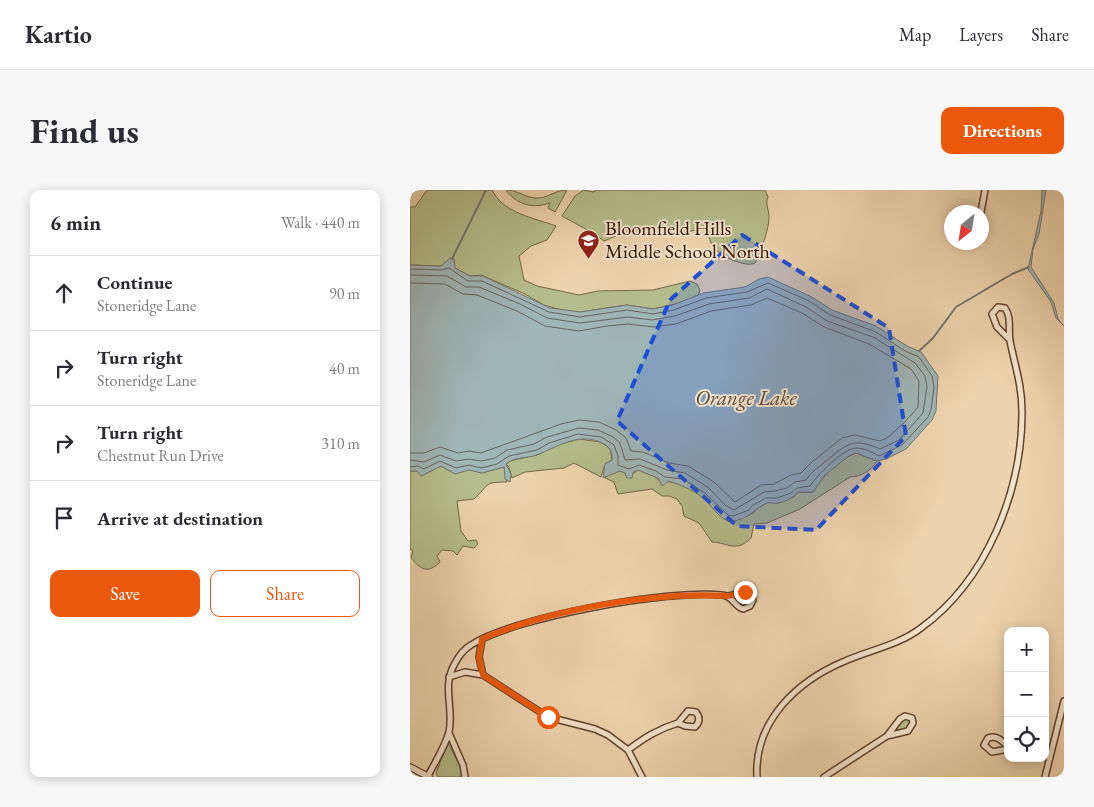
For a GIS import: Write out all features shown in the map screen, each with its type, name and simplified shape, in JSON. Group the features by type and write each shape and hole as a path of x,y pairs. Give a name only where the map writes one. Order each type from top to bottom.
{"street":[{"path":"982,205 985,190"},
{"path":"757,777 758,757 763,737 773,716 788,698 833,666 898,641 920,629 954,598 985,550 1008,501 1020,446 1021,384 1010,340 1007,312 1003,307 998,307 992,314 992,320 1010,340"},
{"path":"465,777 463,765 449,732 447,696 449,677 454,664 464,650 482,639 534,622 599,606 685,595 729,596 745,592 751,595 753,600 750,606 743,609 738,607 729,596"},
{"path":"482,639 479,658 483,675"},
{"path":"449,677 465,672 483,675 541,714 564,723 602,731 628,750 642,777"},
{"path":"1049,752 1064,701"},
{"path":"824,777 888,736 908,731 913,722 912,718 905,716 900,719 888,736"},
{"path":"628,750 655,731 678,723"},
{"path":"410,767 428,777 449,732"},
{"path":"1045,777 1047,762"}],"highlighted area":[{"path":"742,235 889,328 906,436 816,530 737,526 617,421 670,300"}],"green space":[{"path":"427,190 492,190 497,198 511,209 556,226 547,240 531,246 519,256 524,280 537,286 579,295 598,291 653,290 690,281 697,284 700,290 698,296 653,309 627,305 580,312 565,311 544,305 525,294 481,275 470,276 455,268 454,259 448,260 441,266 410,265 410,207 415,207"},
{"path":"506,190 537,198 567,190 555,212 548,208 550,203 538,206 526,204 515,199"},
{"path":"584,190 593,192 597,190 765,190 768,197 768,228 755,263 751,264 739,263 722,254 714,248 708,235 701,229 677,234 656,229 626,232 604,241 562,216 575,196"},
{"path":"579,439 600,442 610,448 612,460 605,464 601,477 574,463 564,468 525,472 512,478 509,467 506,464 510,461 540,454 550,447"},
{"path":"856,453 877,461 866,472 850,477 800,509 767,523 754,524 751,538 746,543 737,546 712,542 699,523 684,516 682,506 677,499 662,496 652,489 618,494 614,482 605,478 611,473 620,471 625,473 627,478 638,470 654,476 660,481 681,483 701,496 727,521 733,522 754,513 756,509 768,502 778,503 794,497 798,492 813,492 832,469"},
{"path":"441,466 450,471 472,470 481,473 504,467 507,482 487,485 474,499 457,501 461,531 468,541 476,540 478,544 474,548 463,546 457,555 453,551 442,550 437,556 440,562 432,568 424,569 411,557 413,551 410,549 410,471 418,471 421,476"},
{"path":"906,719 910,722 907,728 895,732 901,721"},
{"path":"448,743 461,768 462,777 438,777 436,773"}],"water":[{"path":"1042,190 1046,190 1039,234 1033,249 1031,267 1054,303 1058,319 1064,326 1056,318 1051,302 1028,269 1041,211"},
{"name":"Orange Lake","path":"450,258 454,259 455,268 470,276 483,276 550,308 580,312 627,305 653,309 673,305 703,293 745,287 759,279 768,277 812,297 832,310 876,326 907,346 921,352 938,376 936,411 932,420 906,449 886,459 877,461 856,453 849,456 825,475 813,492 798,492 792,498 784,501 767,503 746,517 732,521 722,518 702,497 690,489 668,481 662,486 658,478 638,470 633,472 632,478 627,478 625,473 620,471 603,478 605,464 612,460 611,453 604,444 595,440 579,439 570,441 535,456 509,461 506,464 511,474 510,482 505,479 504,467 482,473 469,470 455,474 441,466 421,476 417,471 410,471 410,265 441,266"}],"waterway":[{"path":"452,259 486,190"},
{"path":"919,351 933,338 956,307 1012,274 1029,267"}],"place":[{"name":"Bloomfield Hills Middle School North","path":"589,259"}],"route":[{"path":"548,717 526,705 483,675 479,658 482,639 512,628 599,606 685,595 712,594 729,596 745,592"}]}
